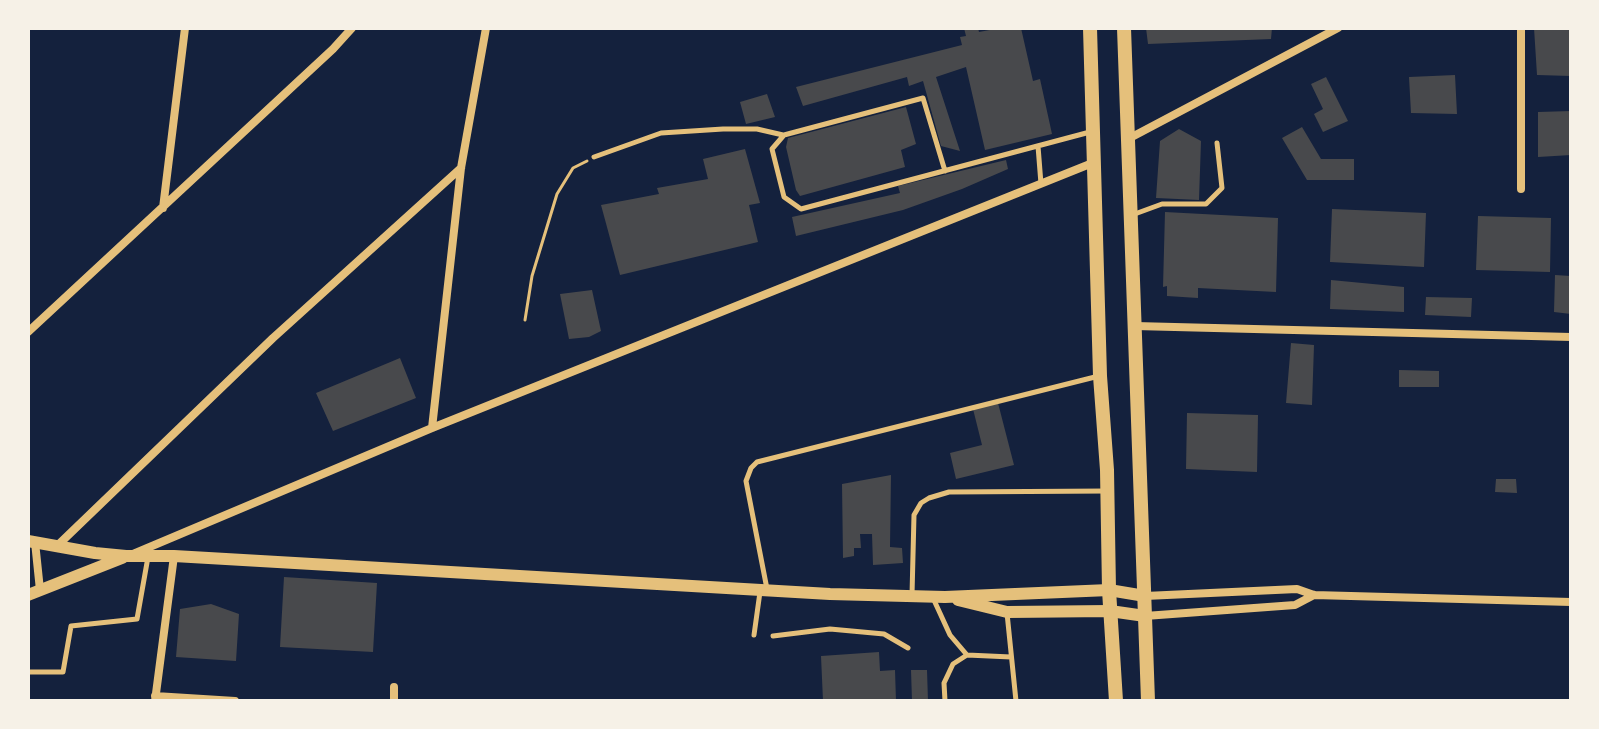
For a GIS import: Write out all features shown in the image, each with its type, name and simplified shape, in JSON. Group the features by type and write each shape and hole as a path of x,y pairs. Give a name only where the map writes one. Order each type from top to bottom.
{"main road":[{"path":"1090,28 1100,376 1116,701"},
{"path":"1124,28 1148,701"}],"street":[{"path":"163,208 185,28"},
{"path":"28,332 352,28"},
{"path":"432,428 461,168 486,28"},
{"path":"1128,139 1338,28"},
{"path":"1521,28 1521,189"},
{"path":"1096,162 432,428 128,556 34,593 32,541 128,556 912,596 1109,590 1145,596 1297,589 1314,595 1571,602"},
{"path":"58,545 273,338 461,168"},
{"path":"1135,326 1571,337"},
{"path":"174,556 155,699 235,701"},
{"path":"939,597 1007,612 1110,611 1145,616 1295,605 1314,595"},
{"path":"394,687 394,701"}],"lane":[{"path":"594,157 661,133 757,129 784,135 923,98 945,171"},
{"path":"784,135 772,149 784,197 801,209 1094,131"},
{"path":"1131,215 1162,204 1206,204 1222,188 1217,143"},
{"path":"1038,146 1041,184"},
{"path":"754,635 764,590 746,481 757,462 1100,376"},
{"path":"912,596 914,515 921,503 929,498 949,492 1108,491"},
{"path":"28,672 63,672 71,626 137,619 148,557"},
{"path":"939,597 950,635 967,655"},
{"path":"1007,612 1016,701"},
{"path":"773,636 830,629 884,634 908,648"},
{"path":"945,701 944,683 953,664 967,655 1011,657"},
{"path":"1102,701 1116,701"}],"path":[{"path":"525,320 532,276 557,194 573,168 594,157"}],"building":[{"path":"964,28 978,28 979,32 1021,28 1033,81 1040,79 1052,134 985,150 966,67 936,77 960,151 941,146 923,81 909,86 907,77 803,106 796,87 962,45 960,37 966,36"},
{"path":"1146,28 1272,28 1271,39 1148,44"},
{"path":"1534,28 1571,28 1571,76 1537,75"},
{"path":"1455,75 1457,114 1411,113 1409,77"},
{"path":"1326,77 1348,121 1323,132 1314,114 1323,109 1311,84"},
{"path":"767,94 775,117 746,124 740,102"},
{"path":"906,107 916,144 901,150 905,167 800,196 786,147 788,138"},
{"path":"1571,111 1571,155 1538,157 1538,112"},
{"path":"1302,127 1321,159 1354,159 1354,180 1307,180 1282,138"},
{"path":"1179,129 1201,141 1199,200 1156,198 1160,141"},
{"path":"745,149 760,203 749,205 758,242 620,275 601,205 659,194 657,188 708,179 703,159"},
{"path":"1006,160 1008,169 962,189 903,210 796,236 792,217 900,193 898,186"},
{"path":"1332,209 1426,213 1424,267 1330,262"},
{"path":"1165,212 1278,218 1276,292 1198,288 1198,298 1167,296 1167,286 1163,287"},
{"path":"1478,216 1551,218 1550,272 1476,270"},
{"path":"1555,275 1571,276 1571,314 1554,312"},
{"path":"1331,280 1404,287 1404,312 1330,309"},
{"path":"592,290 601,331 589,337 569,339 560,294"},
{"path":"1426,297 1472,298 1471,317 1425,315"},
{"path":"1291,343 1314,345 1312,405 1286,403"},
{"path":"400,358 416,398 333,431 316,393"},
{"path":"1399,370 1439,371 1439,387 1399,387"},
{"path":"998,403 1014,465 956,479 950,453 982,445 973,409"},
{"path":"1187,413 1258,415 1257,472 1186,469"},
{"path":"891,475 890,547 902,548 903,563 873,565 872,534 860,534 861,548 854,548 854,556 843,558 842,484"},
{"path":"1496,479 1516,479 1517,493 1495,492"},
{"path":"284,577 377,583 373,652 280,647"},
{"path":"211,604 239,614 236,661 176,657 180,609"},
{"path":"879,652 880,671 895,670 896,701 823,701 821,656"},
{"path":"911,670 927,670 928,701 912,701"}]}
